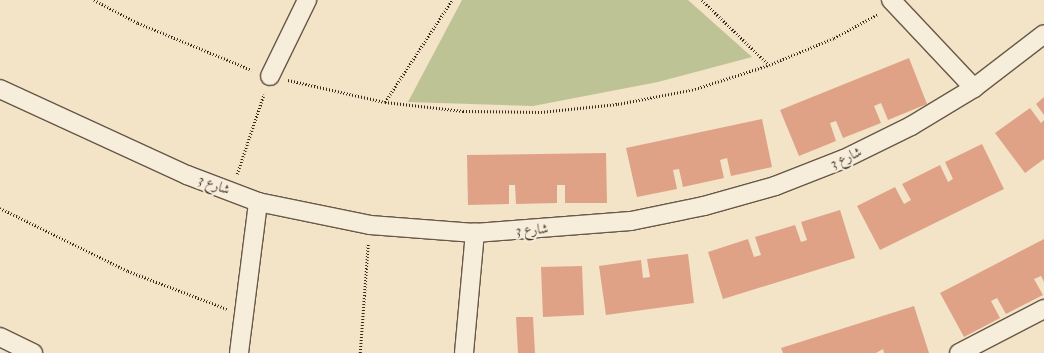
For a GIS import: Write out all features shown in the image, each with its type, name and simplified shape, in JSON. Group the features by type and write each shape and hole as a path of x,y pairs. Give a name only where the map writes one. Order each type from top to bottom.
{"street":[{"path":"270,76 307,0"},
{"path":"893,2 974,88"},
{"name":"شارع 3","path":"0,89 64,121 258,202 370,225 475,233 631,221 704,206 768,188 844,159 911,126 974,88 1044,34"},
{"path":"239,353 245,315 258,202"},
{"path":"464,353 475,233"},
{"path":"959,353 1044,309"},
{"path":"0,337 33,353"}],"path":[{"path":"94,0 206,52 270,76 385,102 463,111 541,112 618,104 695,89 769,65 834,38 893,2"},
{"path":"385,102 452,0"},
{"path":"702,0 769,65"},
{"path":"232,192 270,76"},
{"path":"0,208 128,271 245,315"},
{"path":"360,353 370,225"}],"green space":[{"path":"462,0 688,0 752,57 658,82 533,106 408,102"}],"building":[{"path":"909,58 927,104 888,120 881,103 874,106 881,123 843,138 836,121 830,123 836,141 799,156 780,110"},
{"path":"1044,97 1044,115 1036,104"},
{"path":"1030,108 1041,123 1044,120 1044,159 1025,173 995,133"},
{"path":"762,119 772,167 731,176 727,158 720,160 724,178 683,187 679,169 673,170 677,189 637,197 626,148"},
{"path":"982,144 1004,189 880,250 857,206 895,187 904,204 911,200 902,184 940,165 948,182 953,179 945,162"},
{"path":"606,153 607,203 565,203 565,185 557,185 557,203 516,204 515,185 509,185 509,204 468,205 467,155"},
{"path":"840,210 855,258 723,299 708,252 748,239 754,257 761,255 755,237 795,225 801,242 807,240 801,222"},
{"path":"1044,239 1044,282 1041,276 1034,279 1043,295 1006,314 997,298 991,301 1000,318 964,337 940,293"},
{"path":"688,254 694,303 606,315 599,266 641,260 643,278 650,277 647,259"},
{"path":"582,266 584,315 543,317 541,267"},
{"path":"914,306 929,353 884,353 883,349 876,353 783,353 781,348"},
{"path":"516,317 533,317 535,353 518,353"}]}
